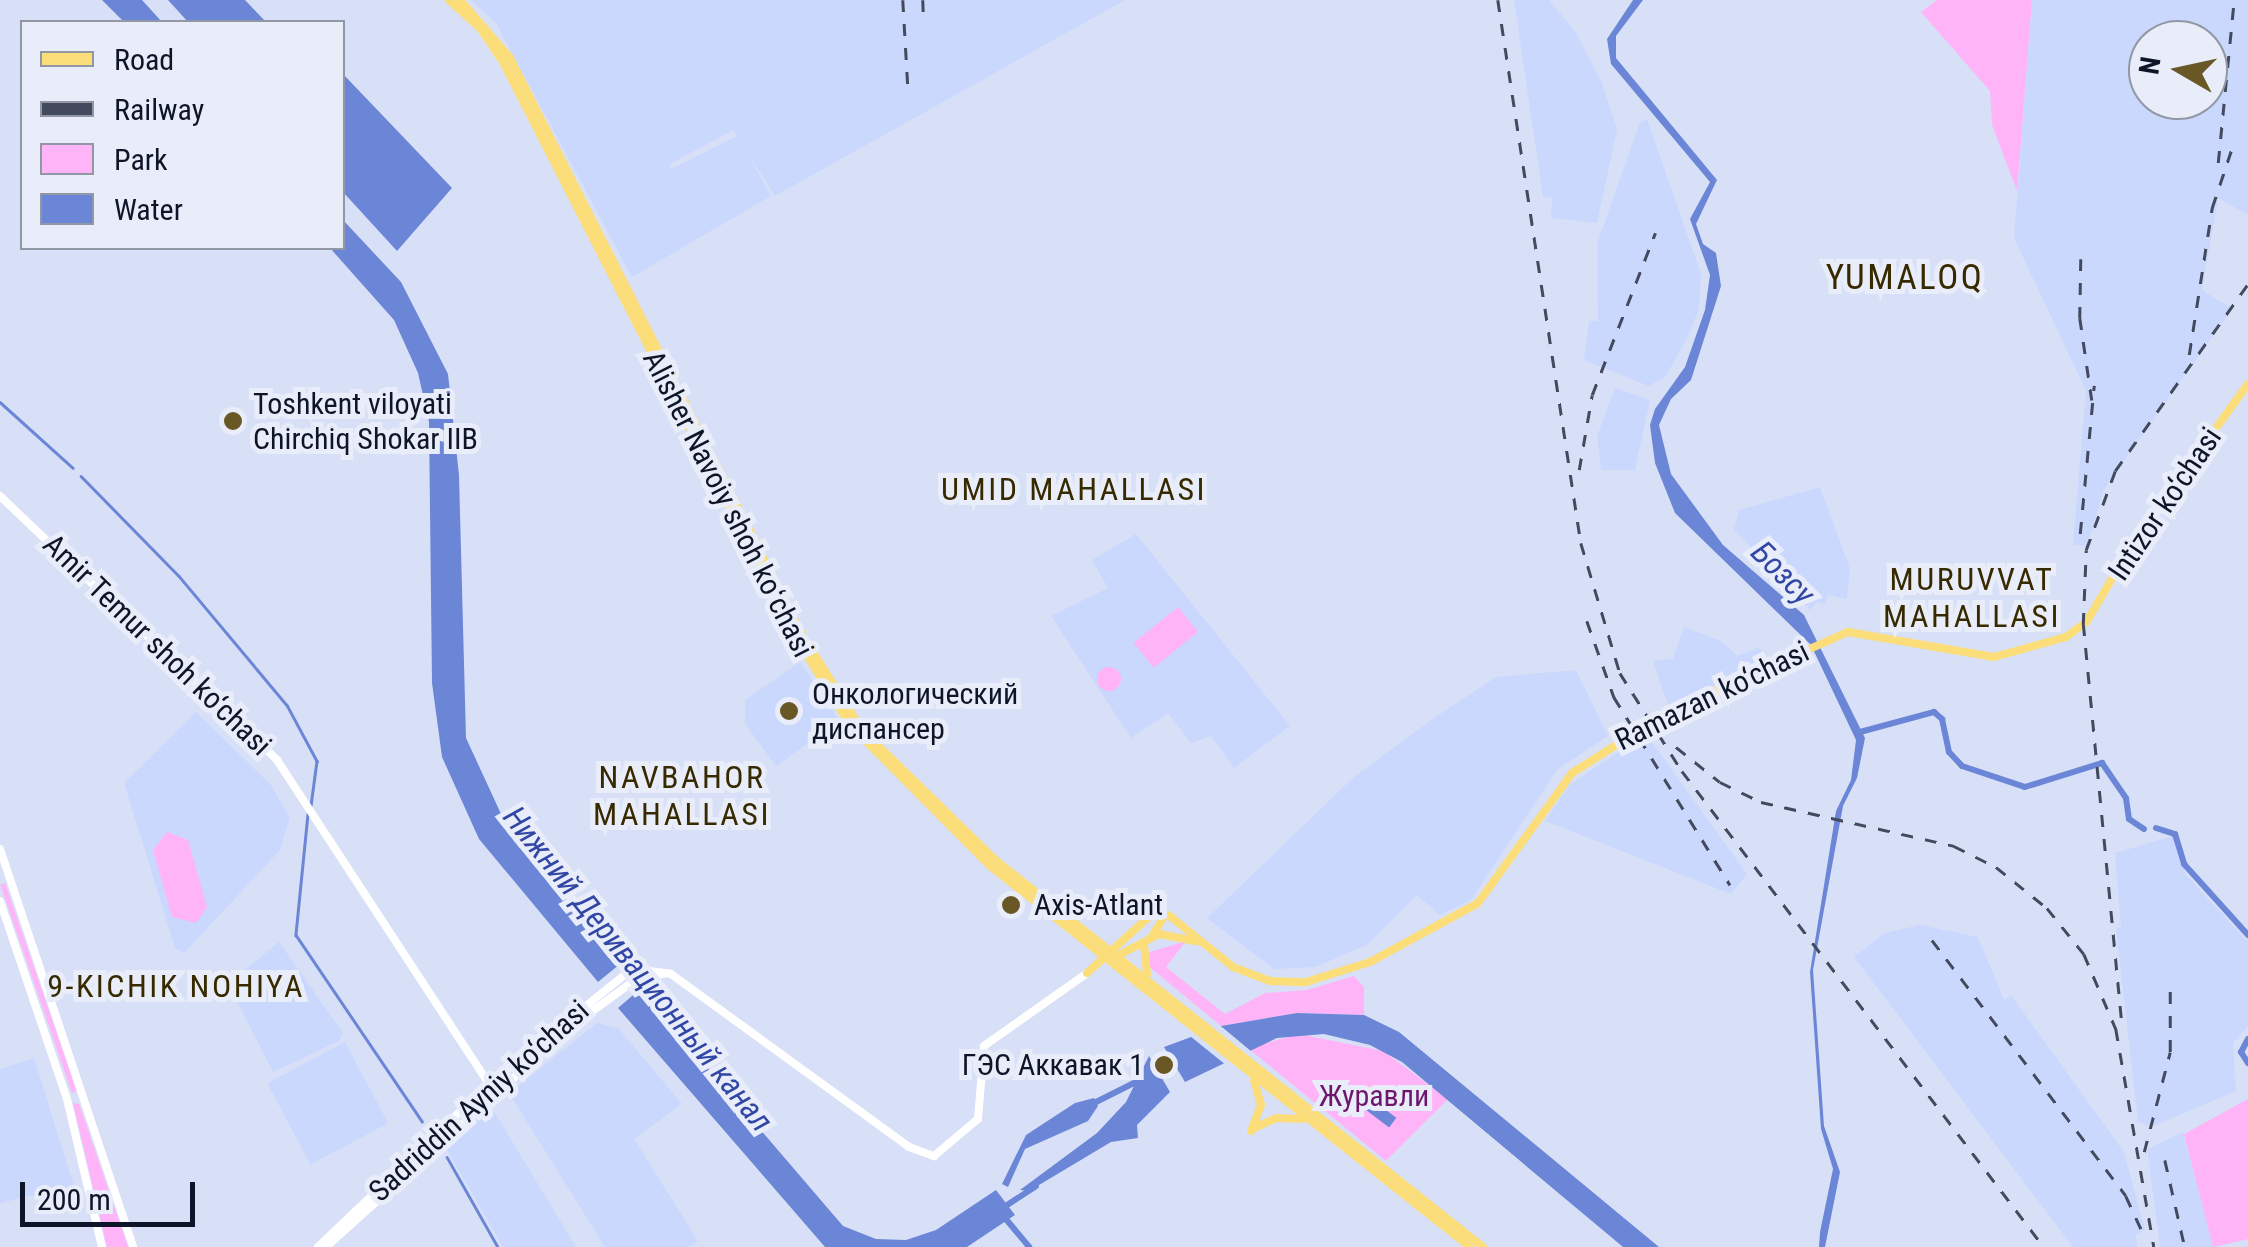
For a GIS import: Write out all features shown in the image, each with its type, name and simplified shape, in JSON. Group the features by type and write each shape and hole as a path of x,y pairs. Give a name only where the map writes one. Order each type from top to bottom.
{"main road":[{"name":"Alisher Navoiy shoh koʻchasi","path":"448,0 480,28 508,71 832,700 938,820 1109,954 1124,972 1245,1070"},
{"name":"Alisher Navoiy shoh koʻchasi","path":"460,0 510,58 838,698 930,801 1087,937"},
{"name":"Intizor ko‘chasi","path":"2082,626 2136,538 2248,384"},
{"name":"Amir Temur shoh ko‘chasi","path":"0,496 268,748 492,1088"},
{"name":"Ramazan ko‘chasi","path":"1166,914 1242,972 1283,983 1370,962 1478,903 1583,762 1668,712 1826,640 1865,631 1951,652 2004,657 2082,626"},
{"path":"0,849 5,878 133,1247"},
{"path":"0,901 67,1099 102,1247"},
{"path":"681,981 908,1146 934,1156 978,1119 978,1062 984,1046 1088,973 1148,913 1166,914"},
{"path":"1121,956 1145,942 1166,914"},
{"path":"1088,973 1093,957 1087,937 1125,932"},
{"path":"1125,932 1123,946 1177,934 1208,948"},
{"path":"1145,942 1142,964 1150,978"},
{"path":"1109,954 1130,962 1483,1247"},
{"path":"1088,973 1124,972 1130,962"},
{"name":"Sadriddin Ayniy ko‘chasi","path":"318,1247 626,972 653,968 681,981"},
{"name":"Sadriddin Ayniy ko‘chasi","path":"326,1247 492,1088 634,981 660,974 681,981"},
{"path":"1245,1070 1470,1247"},
{"path":"1245,1070 1261,1099 1251,1131 1276,1118 1306,1121"},
{"path":"1278,1098 1286,1089"},
{"path":"67,1099 81,1095"}],"shaded area":[{"path":"471,0 1125,0 775,196 747,152 771,196 632,277 496,23","holes":["733,130 737,136 671,169 670,164"]},
{"path":"1514,0 1549,0 1575,31 1602,83 1617,130 1597,223 1551,218 1552,198 1543,197"},
{"path":"2032,0 2248,0 2248,215 2218,198 2202,290 2232,309 2104,489 2087,546 2073,545 2086,391 2014,238"},
{"path":"1647,119 1701,274 1699,309 1688,336 1666,376 1649,386 1584,360 1589,321 1598,321 1597,244 1640,122"},
{"path":"1615,388 1650,400 1635,470 1601,470 1597,436"},
{"path":"1820,487 1850,569 1847,599 1828,595 1825,605 1818,602 1810,610 1734,529 1739,510"},
{"path":"1136,534 1290,726 1234,768 1211,736 1191,743 1168,713 1131,738 1051,616 1108,588 1092,560"},
{"path":"1684,627 1719,640 1738,656 1759,647 1767,662 1668,705 1653,661 1673,659"},
{"name":"Онкологический диспансер","path":"800,662 840,721 776,766 745,724 745,700"},
{"path":"1576,670 1608,736 1557,770 1471,900 1440,915 1417,895 1367,945 1315,967 1274,969 1207,918 1355,776 1434,718 1496,677"},
{"path":"196,712 271,785 290,818 280,850 184,953 175,948 124,783"},
{"path":"1646,734 1747,874 1731,894 1545,821 1570,784"},
{"path":"2173,836 2186,875 2248,942 2248,1026 2233,1043 2236,1091 2151,1127 2138,1122 2116,929 2121,927 2115,853"},
{"path":"1920,925 1978,937 2004,1000 2011,995 2124,1152 2145,1230 2135,1236 2138,1247 2073,1247 1854,957 1885,933"},
{"path":"279,942 343,1033 339,1041 273,1072 228,984"},
{"path":"597,1023 618,1028 682,1104 634,1139 698,1241 688,1247 605,1247 509,1093"},
{"path":"345,1042 388,1123 310,1165 267,1083"},
{"path":"34,1058 74,1186 0,1203 0,1069"},
{"path":"489,1103 576,1247 503,1247 443,1143"},
{"path":"2183,1132 2213,1247 2160,1247 2147,1149"}],"green space":[{"path":"1937,0 2032,0 2017,191 1992,125 1990,91 1921,12"},
{"path":"1178,607 1198,632 1154,668 1134,643"},
{"path":"1109,667 1121,679 1109,691 1097,679"},
{"path":"167,832 188,840 207,907 196,923 172,917 153,850"},
{"path":"5,883 77,1091 72,1093 0,885"},
{"path":"1186,941 1166,967 1225,1014 1265,993 1307,990 1354,976 1364,987 1364,1015 1297,1013 1221,1026 1147,965 1150,952"},
{"name":"Журавли","path":"1299,1034 1383,1051 1448,1099 1386,1161 1248,1048"},
{"path":"2248,1099 2248,1239 2213,1247 2184,1134"},
{"path":"73,1103 79,1104 128,1247 107,1247"}],"water":[{"path":"102,0 142,0 160,20 122,20"},
{"path":"168,0 245,0 264,20 186,20"},
{"name":"Бозсу","path":"1633,0 1643,0 1616,36 1616,58 1717,180 1696,224 1703,244 1716,253 1721,286 1691,380 1671,399 1659,425 1671,474 1723,545 1804,615 1865,738 1857,778 1843,806 1813,970 1824,1126 1840,1172 1825,1247 1819,1247 1820,1232 1833,1169 1821,1129 1810,972 1836,811 1851,780 1856,740 1811,645 1675,513 1655,463 1650,425 1655,409 1685,367 1705,310 1710,275 1690,219 1710,182 1611,64 1607,39"},
{"path":"345,76 452,188 397,251 345,194"},
{"path":"345,222 401,282 448,374 459,475 466,738 508,829 620,964 598,982 479,839 442,757 432,683 429,422 418,373 394,320 332,250 345,250"},
{"path":"640,989 843,1226 876,1239 906,1240 936,1230 996,1190 1015,1215 967,1247 825,1247 618,1008"},
{"path":"1297,1013 1364,1015 1399,1032 1659,1247 1623,1247 1402,1062 1370,1045 1324,1034 1277,1038 1185,1082 1164,1047 1221,1026"},
{"path":"1149,1056 1170,1092 1137,1125 1138,1138 1111,1142 1029,1191 1020,1190 1097,1133 1126,1102"},
{"path":"1366,1095 1396,1118 1389,1127 1359,1105"},
{"path":"1094,1098 1098,1106 1088,1121 1025,1149 1008,1187 1002,1184 1026,1135 1075,1103"}],"pier":[{"path":"1216,1022 1252,1052 1226,1065 1185,1032"}],"waterway":[{"path":"0,402 73,468"},
{"path":"81,476 179,576 287,705 317,761 311,806"},
{"path":"1860,732 1934,712 1942,719 1949,752 1962,766 2025,787 2102,763 2126,798 2129,819 2144,829"},
{"path":"308,814 296,935 422,1121"},
{"path":"2156,828 2175,834 2184,864 2248,935"},
{"path":"2248,1039 2241,1052 2248,1063"},
{"name":"Нижний Деривационный канал","path":"1090,1105 1142,1079"},
{"path":"447,1157 498,1247"},
{"name":"Нижний Деривационный канал","path":"1004,1207 1036,1186"},
{"path":"1005,1218 1029,1247"}],"railway":[{"path":"903,0 908,88"},
{"path":"923,0 924,23"},
{"path":"1498,0 1581,543 1620,673 1682,771 2044,1247"},
{"path":"2218,163 2234,0"},
{"path":"2189,355 2212,208 2233,145"},
{"path":"1579,470 1592,395 1655,233"},
{"path":"2081,259 2080,318 2092,400"},
{"path":"2121,1018 2083,625 2086,550 2115,471 2248,284"},
{"path":"2080,534 2094,386"},
{"path":"1587,621 1614,697 1730,885"},
{"path":"1676,747 1720,782 1761,802 1954,846 1996,867 2047,908 2084,954 2116,1029 2154,1247"},
{"path":"1932,940 2126,1196 2143,1233"},
{"path":"2144,1152 2170,1052 2170,987"},
{"path":"2165,1160 2185,1247"}],"place":[{"name":"Toshkent viloyati Chirchiq Shokar IIB","path":"233,421"},
{"name":"Онкологический диспансер","path":"789,711"},
{"name":"Axis-Atlant","path":"1011,905"},
{"name":"ГЭС Аккавак 1","path":"1164,1065"}],"district":[{"name":"YUMALOQ","path":"1905,278"},
{"name":"UMID MAHALLASI","path":"1074,489"},
{"name":"MURUVVAT MAHALLASI","path":"1972,598"},
{"name":"NAVBAHOR MAHALLASI","path":"682,796"},
{"name":"9-KICHIK NOHIYA","path":"176,986"}]}
